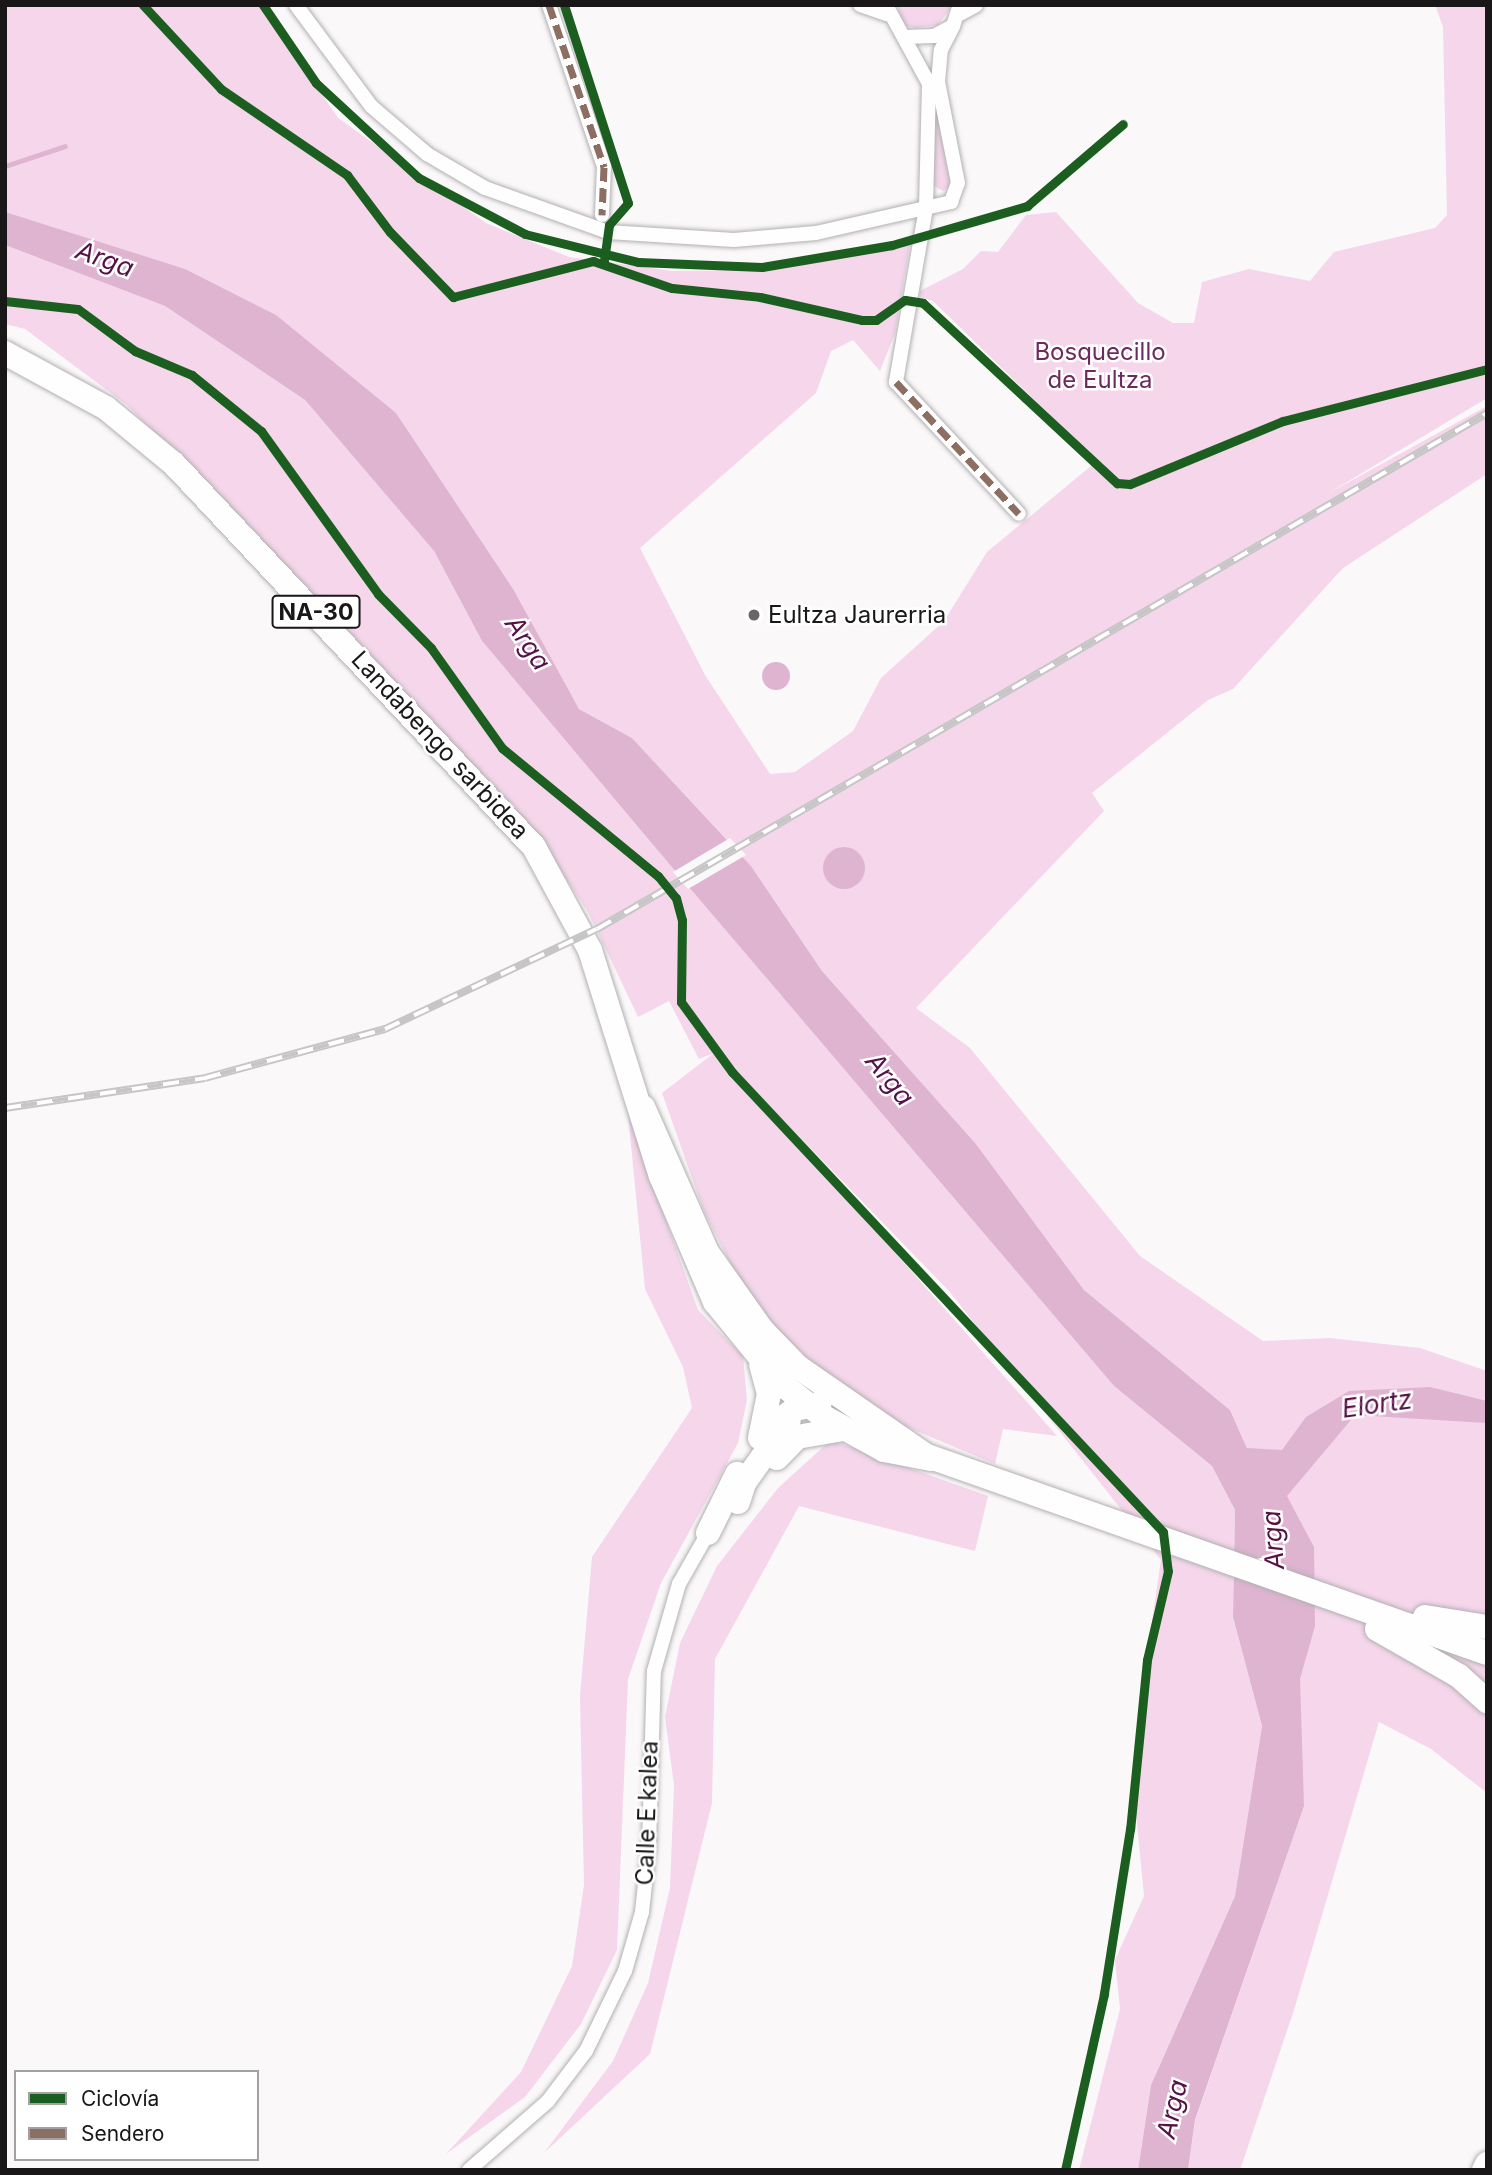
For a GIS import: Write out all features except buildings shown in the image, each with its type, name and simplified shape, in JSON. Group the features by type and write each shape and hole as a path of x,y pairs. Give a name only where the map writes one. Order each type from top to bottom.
{"highway":[{"name":"Landabengo sarbidea","path":"5,353 106,408 174,464 534,847 577,921 590,950 643,1107"},
{"path":"643,1107 696,1229 734,1293 798,1367 931,1459"},
{"path":"643,1107 696,1267 760,1361 799,1402 884,1450 931,1459 1487,1653"},
{"path":"734,1293 740,1313 780,1361 799,1402"},
{"path":"760,1361 769,1394 764,1432"},
{"path":"738,1502 799,1402"},
{"path":"708,1533 724,1494 764,1432 799,1402 836,1407 931,1459"},
{"path":"708,1533 797,1437 843,1429"},
{"path":"1409,1628 1487,1628"},
{"path":"1409,1628 1487,1701"},
{"path":"1484,2170 1487,2164"}],"street":[{"path":"296,5 371,106 427,154 485,188 557,216 617,233 734,240 816,233 926,208 958,195 937,82 941,50 958,15"},
{"path":"550,5 604,167 602,215"},
{"path":"860,5 886,10 905,37 929,84 926,208 896,382 1019,514"},
{"path":"905,37 934,36 958,15 976,5"},
{"name":"Calle E kalea","path":"468,2170 548,2101 586,2050 625,1971 642,1912 649,1846 654,1671 680,1584 708,1533"}],"green space":[{"name":"Bosquecillo de Eultza","path":"5,5 262,5 338,118 486,223 569,257 673,271 776,270 910,244 895,333 880,371 853,340 831,351 816,393 640,548 705,675 770,774 795,772 853,731 881,678 944,621 987,552 1097,461 933,301 920,297 920,291 963,269 981,251 998,252 1026,215 1056,212 1138,303 1173,323 1194,323 1202,282 1249,269 1310,281 1334,252 1435,228 1447,215 1443,27 1435,5 1487,5 1487,398 1327,494 1487,406 1487,474 1343,568 1233,689 1208,700 1092,793 1104,811 916,1008 970,1048 1140,1256 1263,1341 1330,1338 1420,1348 1487,1371 1487,1793 1431,1749 1379,1722 1294,2010 1240,2170 1188,2170 1195,2121 1304,1806 1279,1517 1230,1410 1084,1290 976,1144 822,971 751,866 632,738 579,709 396,413 5,212"},
{"path":"897,5 951,7 938,25 915,28 903,25"},
{"path":"933,94 954,183 943,191 930,184"},
{"path":"5,245 165,306 305,400 434,551 482,641 654,846 1114,1386 1212,1466 1235,1510 1233,1617 1262,1726 1235,1896 1151,2085 1138,2170 1079,2170 1120,2009 1115,1960 1144,1896 1136,1814 1144,1676 1161,1560 949,1291 722,1057 1057,1436 1003,1429 995,1464 895,1422 787,1351 740,1283 703,1209 662,1093 714,1053 699,1059 669,1001 638,1017 588,912 533,829 276,556 127,405 25,329 5,324"},
{"path":"628,1114 698,1310 743,1356 747,1400 738,1443 661,1583 628,1679 617,1950 581,2024 525,2097 446,2154 521,2072 572,1966 584,1885 580,1696 592,1557 692,1408 683,1367 645,1289"},
{"path":"831,1440 988,1496 975,1551 799,1506 715,1659 712,1803 650,2054 544,2153 613,2061 648,1983 670,1888 674,1785 665,1717 680,1643 717,1566 778,1488"}],"water":[{"path":"5,212 185,269 276,315 396,413 513,589 579,709 632,738 751,866 822,971 976,1144 1084,1290 1230,1410 1247,1448 1282,1450 1306,1417 1349,1391 1430,1387 1487,1401 1487,1423 1355,1415 1287,1496 1314,1547 1315,1626 1300,1679 1304,1806 1195,2120 1188,2170 1138,2170 1151,2085 1235,1896 1262,1726 1233,1617 1235,1510 1212,1466 1114,1386 654,846 482,641 434,551 305,400 165,306 5,245"},
{"path":"776,662 786,666 790,676 786,686 776,690 766,686 762,676 766,666"},
{"path":"844,847 859,853 865,868 859,883 844,889 829,883 823,868 829,853"}],"pier":[{"path":"730,838 746,855 688,889 673,872"}],"waterway":[{"path":"5,166 65,146"}],"railway":[{"path":"5,1108 205,1078 385,1029 597,929 1487,413"}],"marked path":[{"path":"549,5 604,167 602,215"},
{"path":"896,382 1019,514"}],"cycle path":[{"path":"143,5 221,89 347,175 390,232 453,297 593,261 672,288 760,297 862,320 876,320 905,300 923,303 1117,483 1130,484 1283,421 1487,369"},
{"path":"263,5 316,83 419,178 525,234 638,262 762,267 892,245 1027,206 1123,124"},
{"path":"564,5 628,203 609,225 604,262"},
{"path":"5,301 78,309 135,351 192,375 261,431 378,594 431,648 502,748 658,876 676,898 682,920 681,1002 732,1072 1163,1532 1168,1571 1147,1660 1130,1829 1104,1994 1065,2170"}],"place":[{"name":"Eultza Jaurerria","path":"754,615"}],"water label":[{"name":"Arga","path":"105,259"},
{"name":"Arga","path":"528,643"},
{"name":"Arga","path":"890,1079"},
{"name":"Elortz","path":"1377,1404"},
{"name":"Arga","path":"1273,1540"},
{"name":"Arga","path":"1172,2109"}]}
